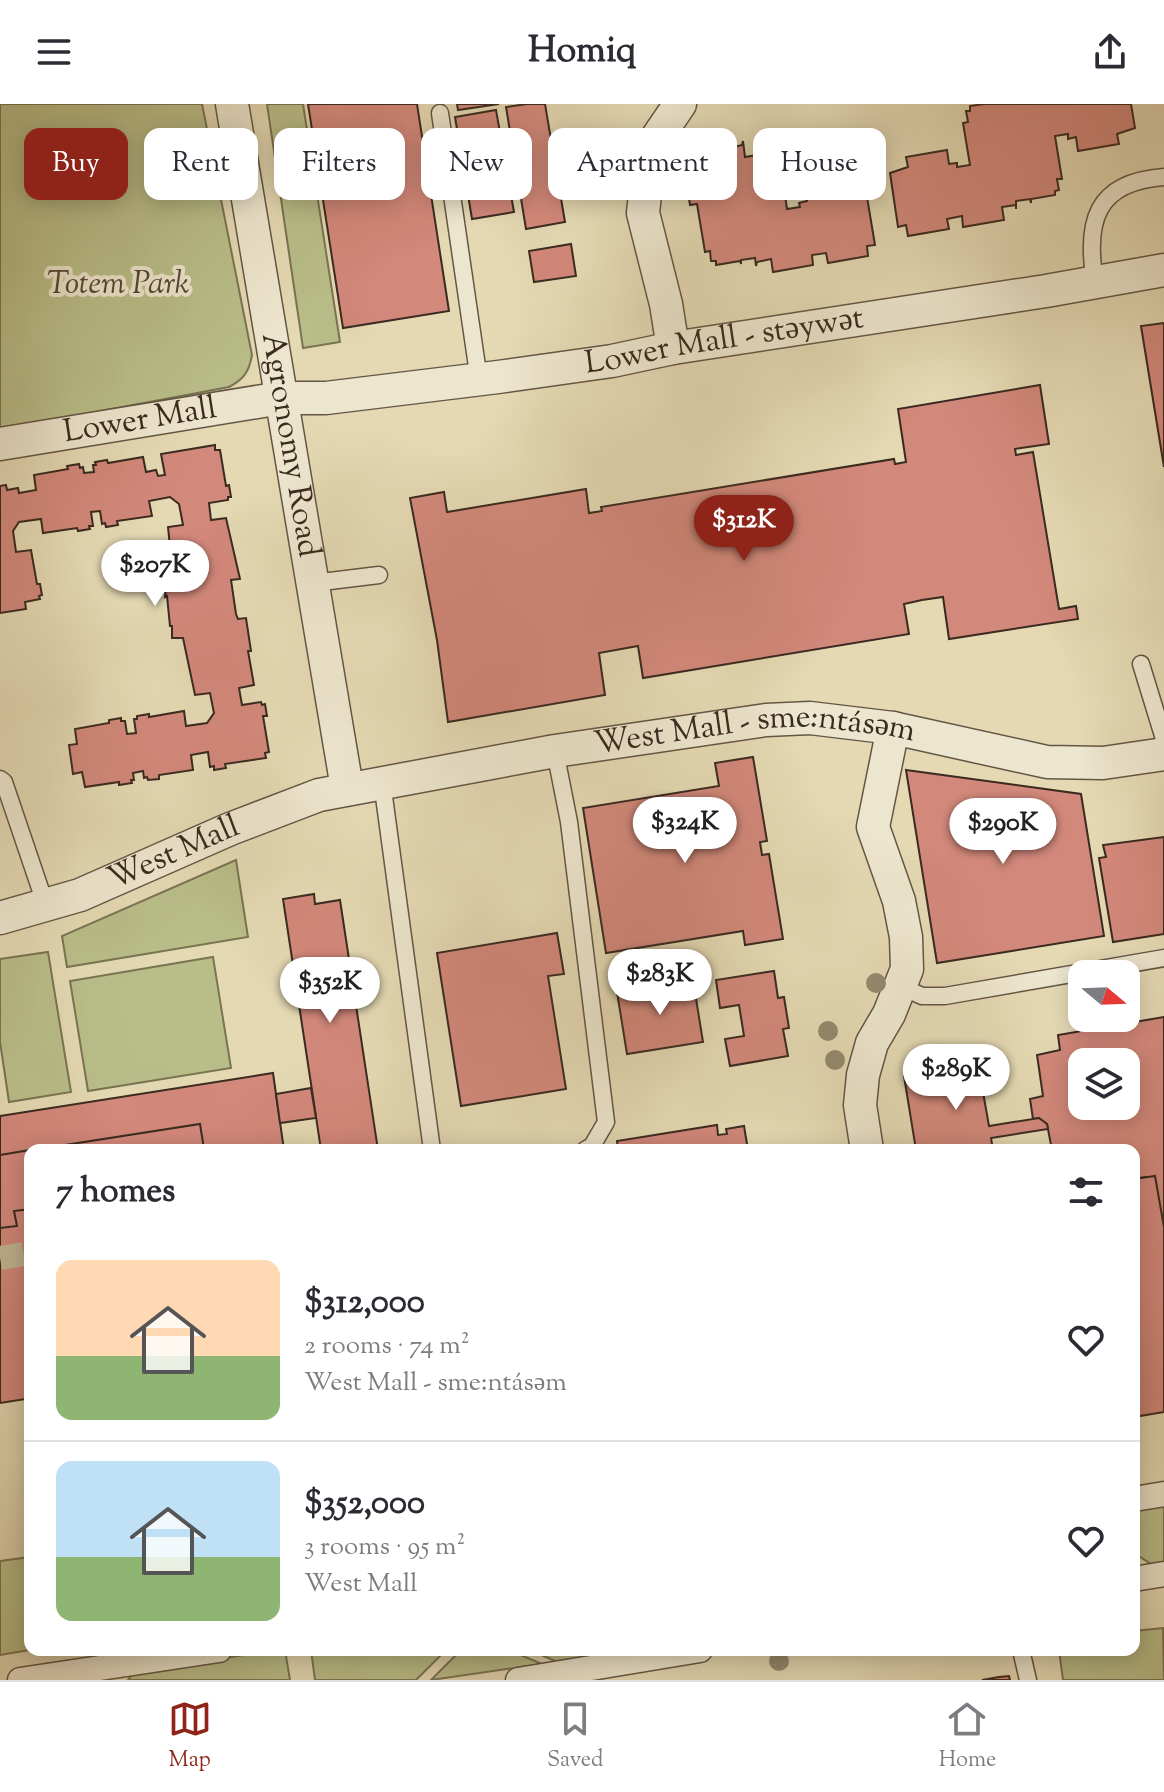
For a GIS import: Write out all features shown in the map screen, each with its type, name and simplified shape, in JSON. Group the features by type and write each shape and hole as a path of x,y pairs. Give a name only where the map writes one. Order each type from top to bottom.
{"street":[{"name":"Agronomy Road","path":"232,104 347,788"},
{"path":"673,348 666,304 643,213 650,148 680,104"},
{"name":"Lower Mall - stəywət","path":"281,398 326,398 612,361 673,348 1164,270"},
{"name":"Lower Mall","path":"0,444 281,398"},
{"name":"West Mall - sme:ntásəm","path":"347,788 555,751 766,720 810,718 893,728 1047,762 1103,763 1164,754"},
{"path":"866,1144 860,1105 863,1075 872,1043 907,969 899,901 873,827 893,728"},
{"name":"West Mall","path":"0,918 80,895 293,804 347,788"},
{"path":"1140,1498 1164,1494"},
{"path":"1140,1578 1164,1574"},
{"path":"20,1680 180,1656"},
{"path":"518,1680 664,1656"}],"lane":[{"path":"440,113 479,380"},
{"path":"1095,283 1090,250 1095,219 1103,202 1127,183 1164,177"},
{"path":"313,583 379,575"},
{"path":"1141,664 1164,739"},
{"path":"555,751 569,822 606,1122 593,1144"},
{"path":"0,779 4,782 46,906"},
{"path":"382,782 431,1144"},
{"path":"900,986 922,996 945,996 1164,958"},
{"path":"1022,1656 1028,1680"}],"green space":[{"name":"Totem Park","path":"0,104 202,104 207,128 144,128 144,200 221,200 252,355 245,374 229,387 0,430"},
{"path":"267,104 303,104 307,128 274,128 274,151"},
{"path":"281,200 318,200 340,342 303,348"},
{"path":"236,860 248,937 67,967 62,936"},
{"path":"48,952 71,1092 9,1102 0,1042 0,959"},
{"path":"213,957 231,1068 88,1091 70,981"},
{"path":"1164,1504 1164,1562 1151,1564 1140,1557 1140,1508"},
{"path":"24,1558 24,1651 0,1655 0,1561"},
{"path":"1163,1628 1164,1680 1063,1680 1060,1656 1140,1656 1140,1630"},
{"path":"238,1656 286,1656 290,1680 128,1680 133,1673"},
{"path":"312,1656 440,1656 416,1680 315,1680"},
{"path":"455,1656 523,1656 542,1664 431,1680"},
{"path":"544,1656 593,1656 557,1662"}],"building":[{"path":"308,104 417,104 421,130 421,200 432,200 449,311 343,328 323,200 405,200 405,128 312,128"},
{"path":"457,104 499,104 458,110"},
{"path":"545,104 549,128 548,200 561,200 565,222 526,229 521,200 532,200 532,128 509,128 506,107"},
{"path":"1131,104 1135,128 1117,134 1119,144 1078,151 1076,137 1068,139 1068,134 1055,136 1062,179 1057,179 1059,190 1055,191 1055,195 1031,199 1031,203 1030,199 1016,201 1016,205 1002,207 1004,220 963,227 962,216 947,219 949,229 908,236 906,225 898,227 890,173 908,167 906,157 947,150 949,164 957,163 957,167 970,165 963,123 968,122 966,111 970,111 970,106"},
{"path":"496,110 499,128 457,128 455,117"},
{"path":"743,141 745,157 753,156 753,200 786,200 787,209 800,207 799,203 807,200 868,200 875,245 867,246 868,256 828,263 826,253 812,255 813,265 773,272 771,259 757,262 756,266 755,258 741,260 741,264 740,261 716,265 716,261 711,261 710,251 705,252 697,204 690,205 689,200 737,200 737,146"},
{"path":"469,200 512,200 514,212 472,219"},
{"path":"571,244 576,276 534,282 529,251"},
{"path":"1164,323 1164,467 1141,326"},
{"path":"1040,385 1049,444 1015,449 1016,455 1033,452 1059,609 1076,606 1078,619 949,639 943,597 904,604 909,634 643,678 638,646 599,653 605,695 448,722 437,640 410,498 444,492 447,512 586,489 589,513 602,511 601,507 894,459 895,464 906,462 898,409"},
{"path":"215,445 215,450 220,450 231,497 209,503 211,520 226,518 240,579 231,580 236,614 238,619 246,618 251,651 248,651 254,685 239,688 242,705 265,704 267,716 263,716 269,752 265,753 266,758 225,764 226,768 214,770 214,766 210,767 208,752 191,755 193,770 159,775 159,779 148,780 144,778 143,771 133,773 132,783 85,787 82,772 73,774 69,745 77,744 75,729 121,718 125,721 127,734 136,733 134,719 137,716 184,711 186,726 207,723 214,713 210,693 195,695 183,638 172,638 165,597 166,587 174,585 168,527 183,525 179,504 170,497 149,501 152,516 117,521 118,525 106,527 105,523 102,524 100,511 91,512 93,526 78,531 77,528 43,533 41,519 19,522 13,531 16,552 31,550 42,595 40,599 25,602 26,609 0,613 0,486 6,485 7,490 18,488 19,493 36,490 34,475 79,464 84,473 94,472 95,462 143,457 146,472 156,470 158,476 165,475 161,454"},
{"path":"753,757 767,841 760,842 762,855 769,854 783,939 745,945 743,931 606,953 583,808 719,786 715,763"},
{"path":"906,770 1081,794 1104,936 937,963"},
{"path":"1164,837 1164,934 1113,942 1099,858 1106,857 1103,845"},
{"path":"314,894 315,904 340,900 377,1144 320,1144 283,899"},
{"path":"557,933 564,974 548,976 566,1089 461,1106 437,953"},
{"path":"774,971 778,998 784,997 789,1028 783,1029 788,1056 730,1066 725,1039 744,1036 739,1005 720,1008 716,980"},
{"path":"693,980 703,1042 627,1054 617,992"},
{"path":"1164,1017 1164,1227 1154,1226 1146,1177 1140,1178 1140,1144 1051,1144 1047,1124 1039,1118 1033,1119 1030,1099 1043,1096 1037,1055 1060,1050 1058,1035 1140,1032 1140,1021"},
{"path":"978,1064 989,1126 1039,1118 1048,1129 991,1138 992,1144 915,1144 904,1076"},
{"path":"273,1073 283,1144 24,1144 24,1399 0,1403 0,1116"},
{"path":"311,1088 316,1118 280,1123 276,1094"},
{"path":"200,1124 203,1144 72,1144"},
{"path":"717,1125 718,1135 727,1134 726,1129 744,1126 747,1144 617,1144 617,1141"},
{"path":"24,1151 24,1210 14,1211 17,1226 0,1228 0,1155"},
{"path":"1155,1176 1164,1227 1164,1412 1140,1416 1140,1178"},
{"path":"1009,1676 1010,1680 982,1680 999,1677"}],"tunnel":[{"path":"0,1258 24,1254"}]}
